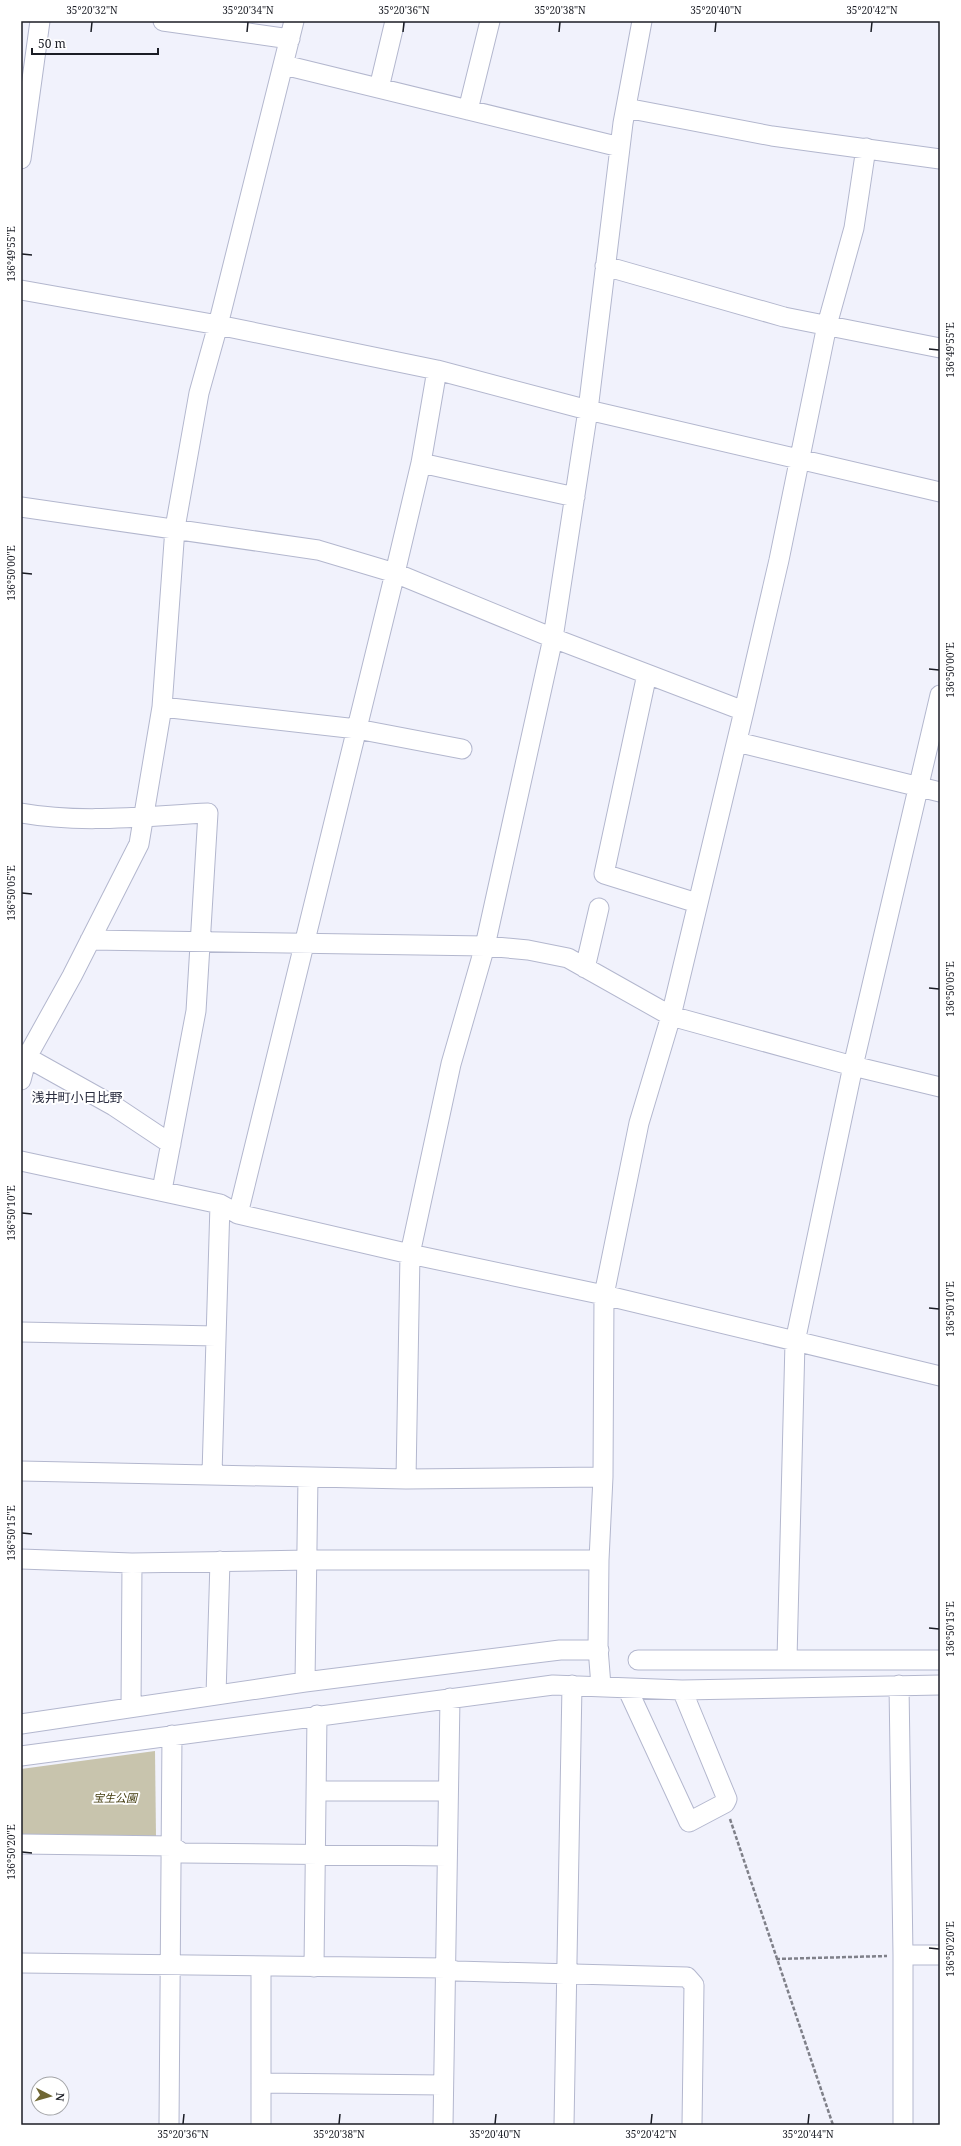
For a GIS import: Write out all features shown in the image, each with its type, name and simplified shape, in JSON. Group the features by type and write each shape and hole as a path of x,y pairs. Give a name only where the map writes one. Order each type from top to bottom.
{"street":[{"path":"21,159 40,21"},
{"path":"21,1080 24,1055 90,940 139,844 162,707 175,528 200,393 292,30 163,21"},
{"path":"379,88 395,21"},
{"path":"468,110 490,21"},
{"path":"406,1480 410,1254 452,1064 485,946 553,638 588,410 620,147 642,21"},
{"path":"284,66 620,147"},
{"path":"626,108 772,136 940,159"},
{"path":"600,1686 599,1560 603,1477 604,1295 639,1123 671,1016 737,742 800,458 827,325 854,228 866,148"},
{"path":"605,266 784,317 940,348"},
{"path":"21,290 218,325 437,370 588,410 800,458 940,492"},
{"path":"238,1214 303,944 396,573 420,463 437,370"},
{"path":"420,463 575,497"},
{"path":"21,507 175,528 318,550 396,573 553,638 744,711"},
{"path":"647,674 604,874 697,903"},
{"path":"787,1659 796,1342 853,1066 940,695"},
{"path":"162,707 357,729 462,749"},
{"path":"737,742 940,792"},
{"path":"21,813 39,816 96,818 208,813 196,1011 190,1033 162,1190"},
{"path":"585,968 599,908"},
{"path":"90,940 485,946 546,953 568,958 671,1016 853,1066 940,1087"},
{"path":"24,1055 114,1106 171,1144"},
{"path":"21,1161 162,1190 220,1204 238,1214 410,1254 604,1295 940,1376"},
{"path":"212,1474 220,1204"},
{"path":"21,1332 216,1336"},
{"path":"21,1471 212,1474 406,1480 603,1477"},
{"path":"305,1682 308,1560 308,1477"},
{"path":"21,1559 132,1563 308,1560 599,1560"},
{"path":"216,1695 220,1561"},
{"path":"131,1707 132,1563"},
{"path":"21,1724 305,1682 560,1650 599,1650"},
{"path":"638,1660 940,1660"},
{"path":"21,1756 553,1685 682,1690 940,1685"},
{"path":"564,2125 572,1685"},
{"path":"899,1685 903,1955 903,2125"},
{"path":"627,1688 689,1822 725,1803 727,1799 682,1690"},
{"path":"443,2125 450,1698"},
{"path":"314,1967 317,1716"},
{"path":"169,2125 172,1735"},
{"path":"316,1791 448,1791"},
{"path":"21,1844 172,1846 182,1853 447,1856"},
{"path":"903,1955 940,1955"},
{"path":"21,1963 446,1968 456,1971 687,1977 694,1985 692,2125"},
{"path":"261,1966 261,2125"},
{"path":"261,2083 443,2085"}],"path":[{"path":"725,1803 776,1959 833,2125"},
{"path":"776,1959 903,1955"}],"green space":[{"name":"宝生公園","path":"155,1751 156,1837 21,1836 21,1769"}],"district":[{"name":"浅井町小日比野","path":"77,1097"}]}
